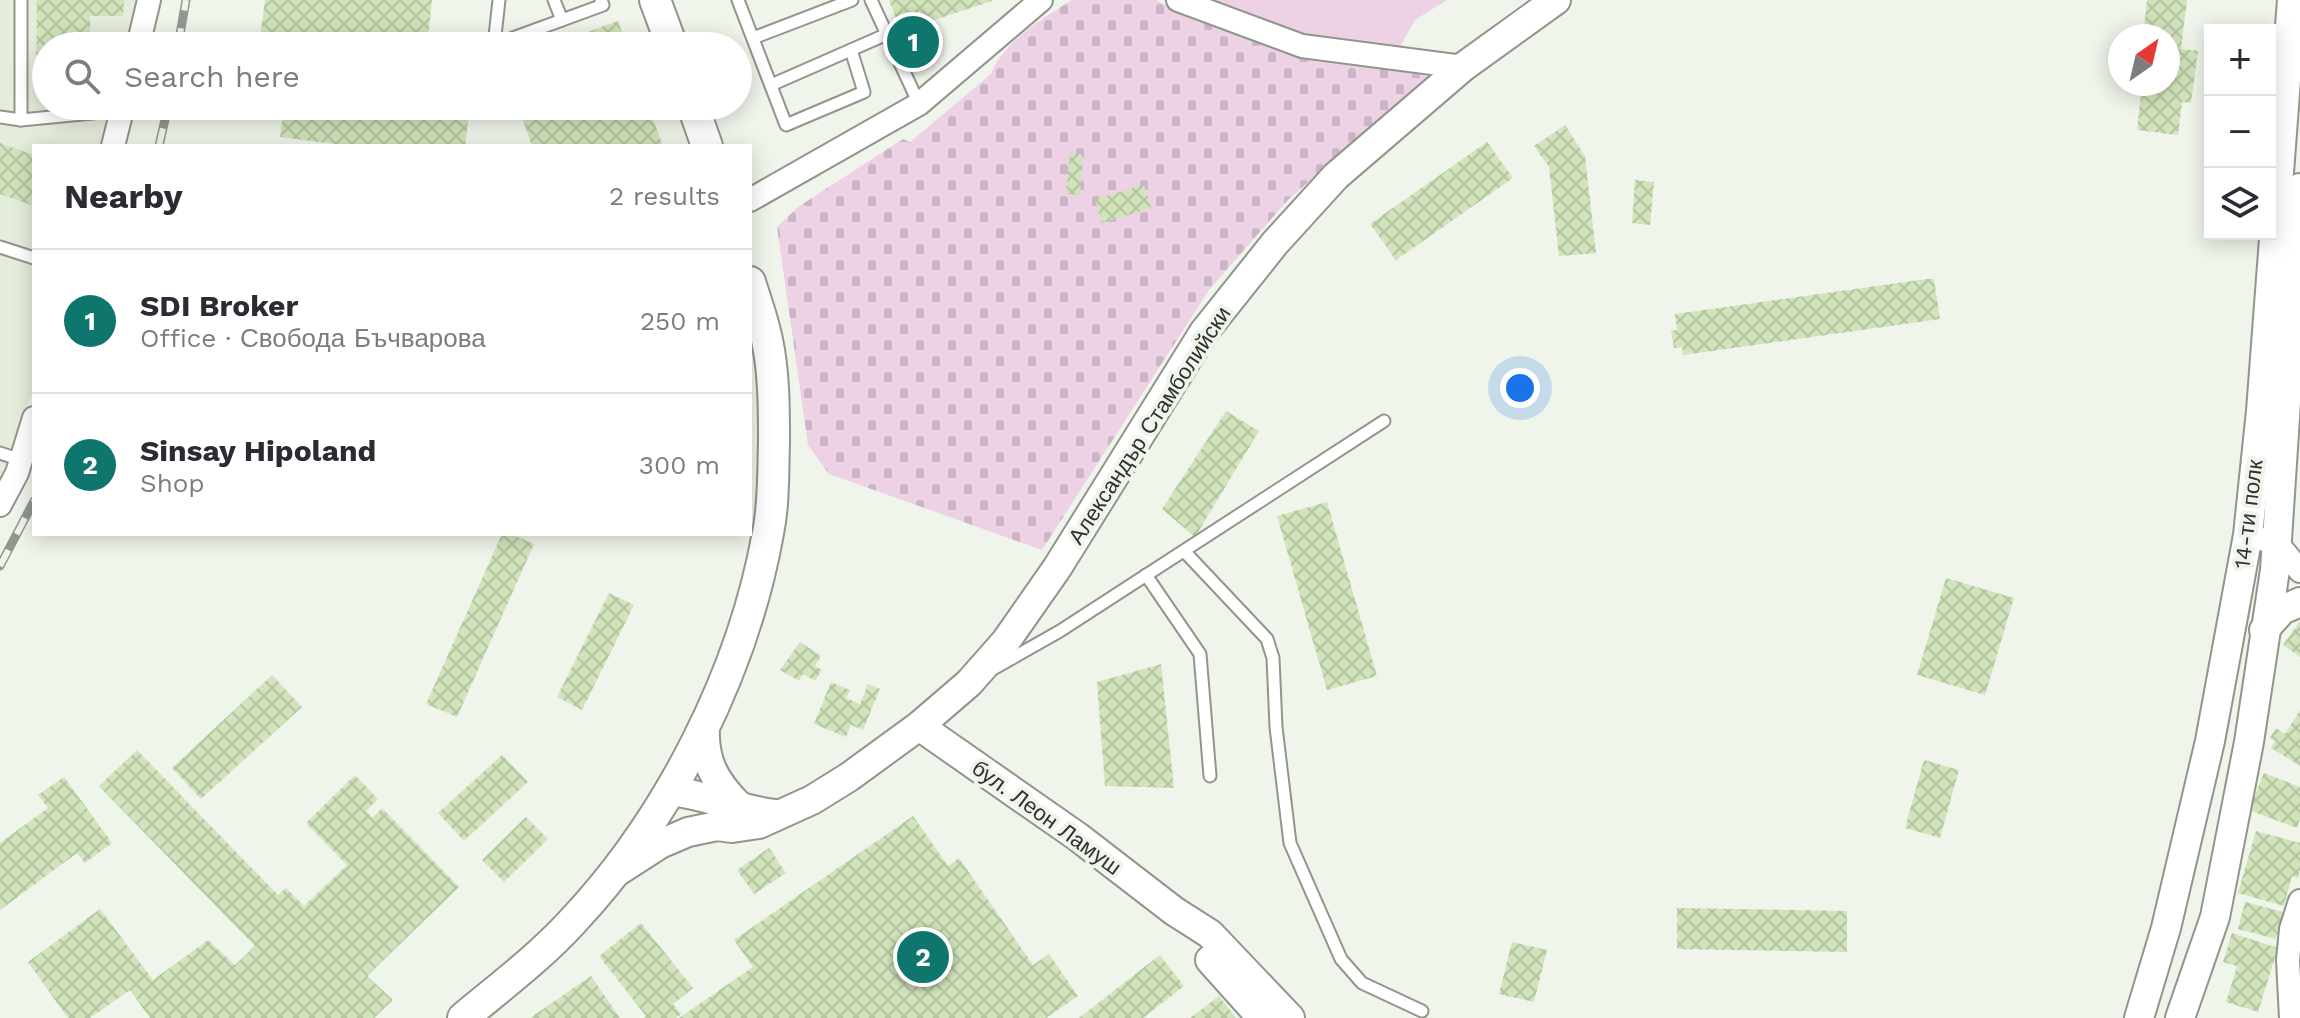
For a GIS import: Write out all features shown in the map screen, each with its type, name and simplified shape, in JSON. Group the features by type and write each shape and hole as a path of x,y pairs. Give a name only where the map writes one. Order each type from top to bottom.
{"main road":[{"path":"655,0 667,32"},
{"path":"698,120 706,144"},
{"path":"463,1018 535,959 611,876 671,791 725,678 753,597 769,531 774,411 767,342 752,289"}],"street":[{"path":"141,32 149,0"},
{"path":"752,199 919,104 1041,0"},
{"path":"1178,0 1302,46 1463,67"},
{"name":"Александър Стамболийски","path":"611,876 660,844 688,832 717,826 747,826 812,800 919,726 969,683 1006,641 1057,568 1204,332 1266,254 1336,176 1463,67 1556,0"},
{"name":"14-ти полк","path":"2139,1018 2166,928 2210,741 2248,535 2261,411 2292,0"},
{"path":"114,144 120,120"},
{"name":"14-ти полк","path":"2180,1018 2215,917 2249,742 2278,544 2300,188"},
{"path":"0,505 11,457 32,421"},
{"path":"2248,535 2278,544 2300,571"},
{"path":"2264,630 2282,610 2300,602"},
{"path":"705,724 704,747 715,779 740,808"},
{"name":"бул. Леон Ламуш","path":"919,726 1210,934 1290,1018"},
{"path":"671,791 780,814"},
{"path":"671,791 684,807 717,826"},
{"path":"2294,1011 2288,960 2291,929 2300,901"},
{"name":"бул. Леон Ламуш","path":"1174,911 1197,946 1262,1018"}],"lane":[{"path":"21,0 21,120"},
{"path":"495,32 499,0"},
{"path":"554,0 562,20"},
{"path":"529,32 603,5 601,0"},
{"path":"738,0 751,32"},
{"path":"851,50 864,92 786,125 753,38 852,0"},
{"path":"871,0 919,104"},
{"path":"771,85 885,35"},
{"path":"0,117 32,119"},
{"path":"0,247 32,257"},
{"path":"969,683 1060,631 1384,421"},
{"path":"1184,551 1267,639 1273,658 1276,727 1290,843 1341,959 1362,983 1422,1011"},
{"path":"1146,575 1200,654 1210,776"}],"shaded area":[{"path":"0,0 137,0 130,32 32,32 32,120 112,120 106,144 32,144 32,394 0,480"}],"green space":[{"path":"1072,0 1156,0 1196,21 1299,53 1432,77 1387,112 1287,201 1209,290 1042,550 829,474 808,445 777,227 798,207 903,139 910,142 991,74 1014,41"},
{"path":"1201,0 1447,0 1415,20 1398,50 1305,39"}],"building":[{"path":"37,0 124,0 123,16 90,16 90,32 37,32"},
{"path":"265,0 432,0 429,32 261,32"},
{"path":"889,0 992,0 992,1 901,31"},
{"path":"2147,0 2187,0 2181,49 2198,51 2191,103 2182,102 2178,135 2137,130 2141,96 2180,96 2180,24 2144,24"},
{"path":"618,21 622,32 588,32"},
{"path":"282,120 468,120 465,144 335,144 280,137"},
{"path":"523,120 653,120 662,144 531,144"},
{"path":"1565,125 1585,156 1596,253 1559,256 1549,167 1534,146"},
{"path":"1487,142 1513,178 1396,260 1370,224"},
{"path":"0,143 32,154 32,205 0,194"},
{"path":"1070,153 1083,154 1080,195 1066,194"},
{"path":"1635,180 1654,182 1650,225 1632,223"},
{"path":"1144,185 1151,208 1102,223 1095,199"},
{"path":"1934,279 1940,319 1683,355 1682,347 1674,348 1671,331 1677,330 1675,314"},
{"path":"1226,411 1259,431 1195,537 1162,509"},
{"path":"1327,502 1377,676 1327,690 1277,516"},
{"path":"501,536 516,536 534,544 457,717 426,704"},
{"path":"1946,578 2014,598 1985,695 1917,675"},
{"path":"609,593 634,605 582,710 557,697"},
{"path":"2300,621 2300,657 2283,645"},
{"path":"800,642 821,656 815,666 822,670 815,681 803,674 799,681 780,670"},
{"path":"1161,664 1174,788 1105,786 1097,682"},
{"path":"272,675 302,707 201,799 172,768"},
{"path":"831,682 850,690 846,698 860,704 868,684 880,689 863,730 851,725 846,737 814,724"},
{"path":"2300,710 2300,766 2271,748 2275,741 2270,738 2276,728 2285,734"},
{"path":"137,750 278,895 286,888 304,906 347,865 306,823 355,775 378,799 366,811 372,818 382,808 459,887 367,976 393,1000 374,1018 150,1018 130,990 90,1018 68,1018 28,962 100,909 153,980 208,940 235,965 255,946 99,786"},
{"path":"502,755 528,782 464,841 438,813"},
{"path":"1924,760 1959,770 1940,838 1905,828"},
{"path":"2264,773 2300,787 2297,828 2249,810"},
{"path":"64,777 112,843 85,863 77,853 0,910 0,843 48,808 38,795"},
{"path":"913,816 948,866 959,858 1033,965 1049,954 1078,996 1046,1018 679,1018 753,967 734,940"},
{"path":"526,817 548,839 504,882 482,860"},
{"path":"2256,831 2300,843 2298,878 2292,876 2284,906 2238,893"},
{"path":"769,848 786,873 754,894 737,870"},
{"path":"2245,902 2283,912 2276,939 2238,929"},
{"path":"1677,908 1847,911 1847,952 1677,949"},
{"path":"641,923 693,988 673,1004 681,1014 676,1018 644,1018 646,1016 599,956"},
{"path":"2232,933 2278,948 2258,1012 2226,1002 2237,966 2223,962"},
{"path":"1512,942 1547,950 1534,1002 1499,994"},
{"path":"1160,955 1184,986 1143,1018 1079,1018"},
{"path":"591,976 620,1018 530,1018"},
{"path":"1219,996 1236,1018 1190,1018"}],"railway":[{"path":"180,32 186,0"},
{"path":"159,144 165,120"},
{"path":"0,566 32,505"}],"place":[{"name":"SDI Broker","path":"913,42"},
{"name":"Sinsay Hipoland","path":"923,957"}]}
